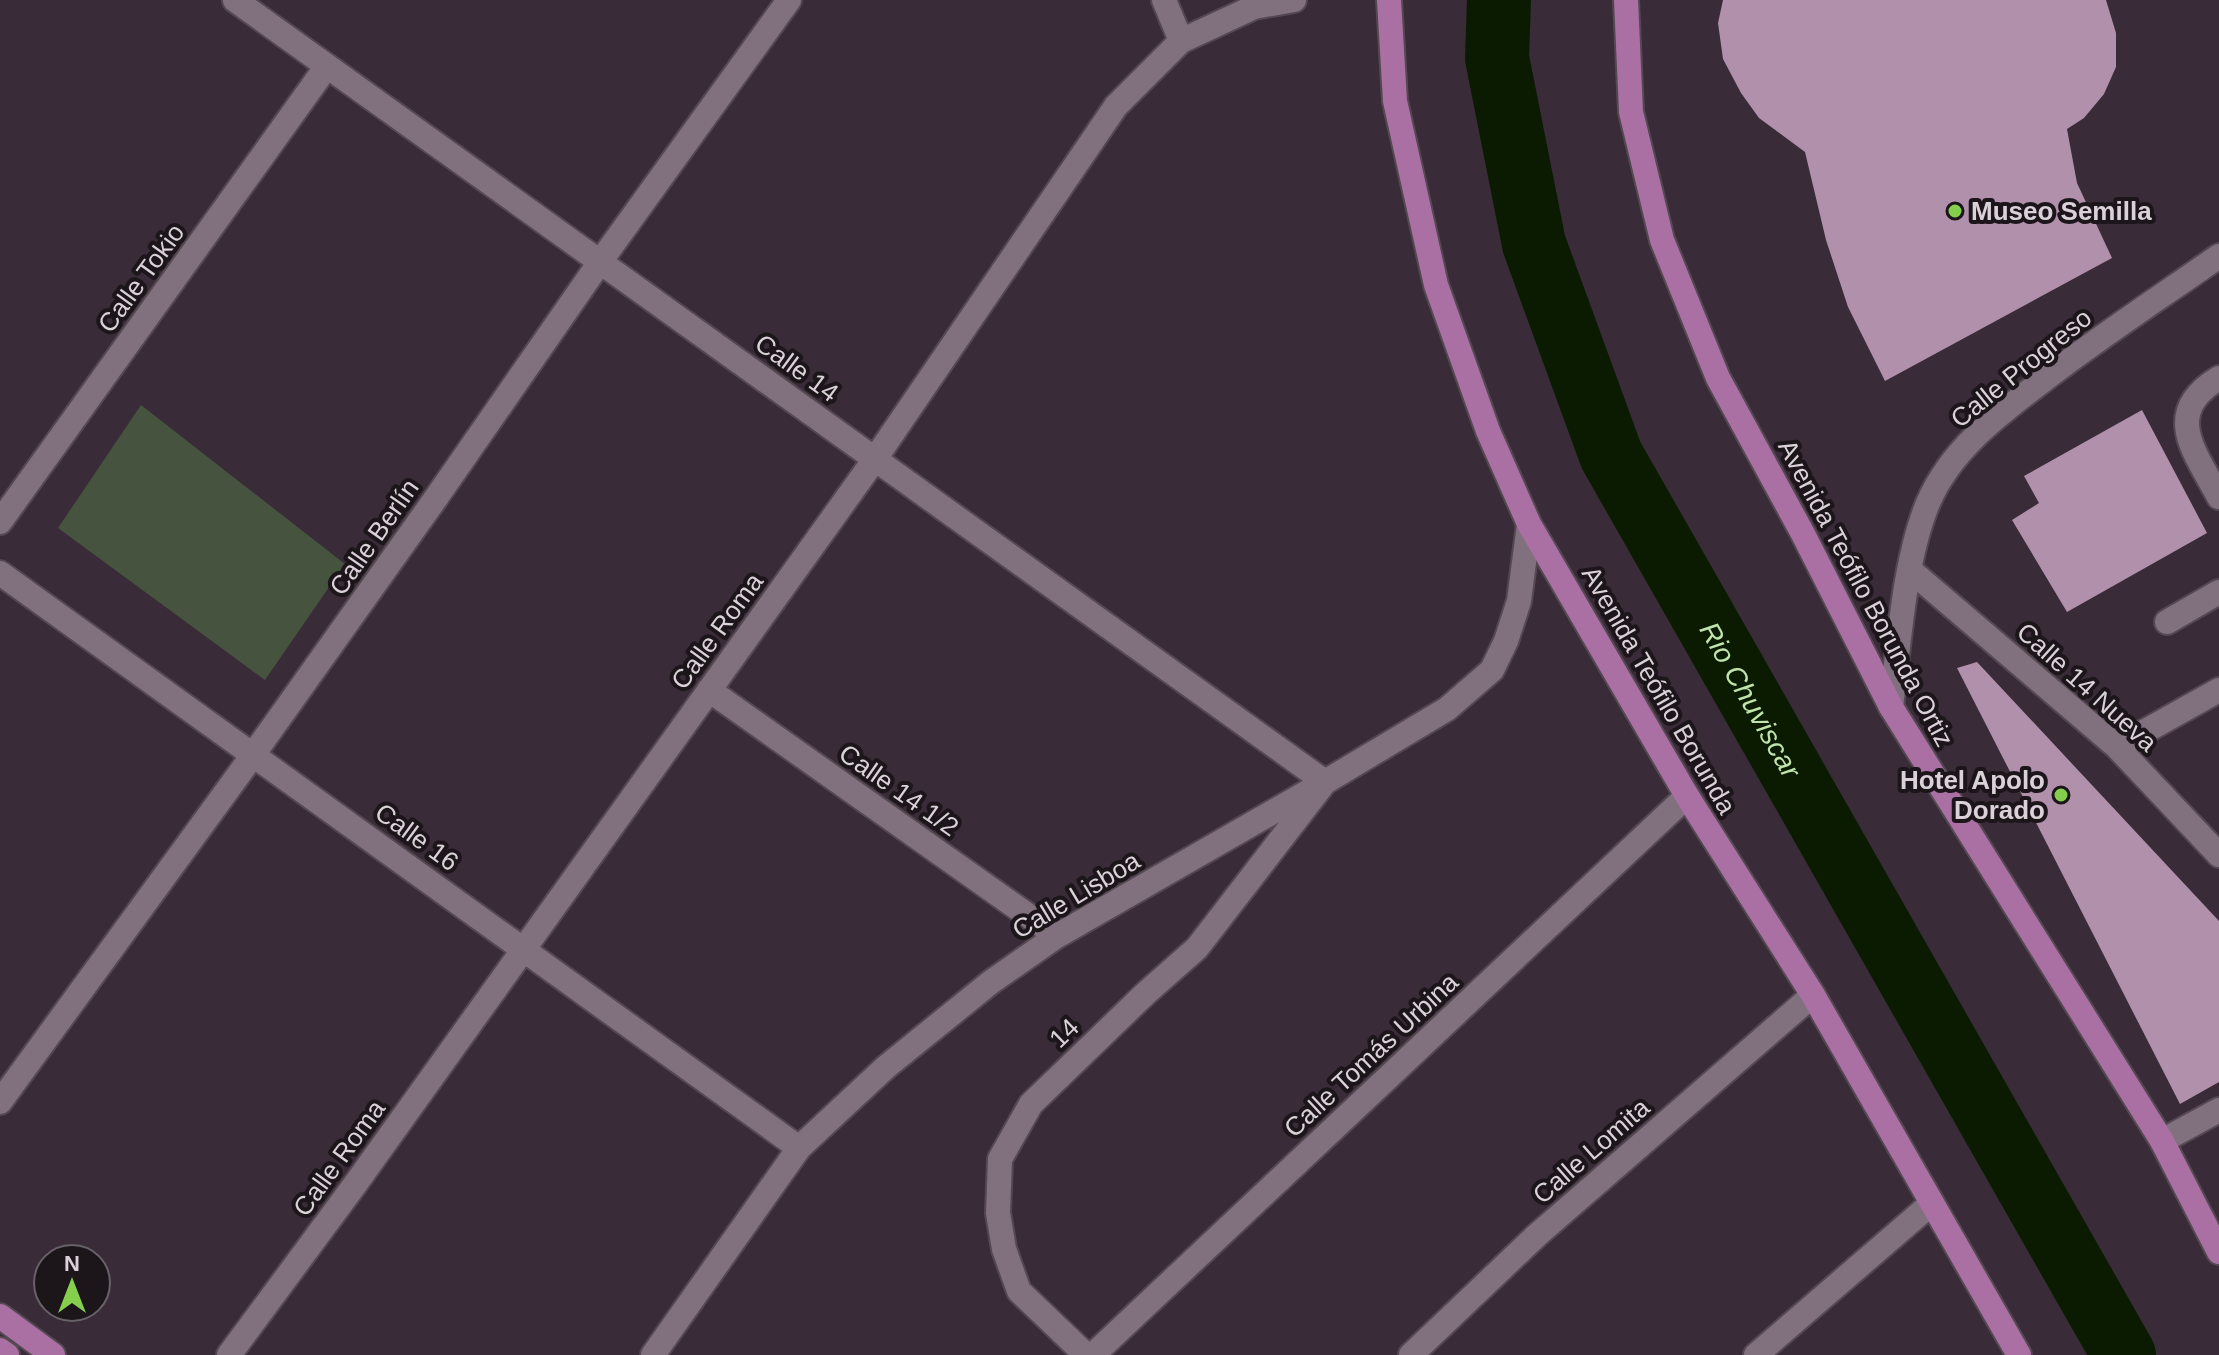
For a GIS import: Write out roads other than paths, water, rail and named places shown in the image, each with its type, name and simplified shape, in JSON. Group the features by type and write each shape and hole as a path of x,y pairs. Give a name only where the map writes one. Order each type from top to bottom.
{"main road":[{"name":"Avenida Teófilo Borunda","path":"1389,0 1395,101 1436,285 1488,431 1529,524 1687,796 1813,995 2019,1355"},
{"name":"Avenida Teófilo Borunda Ortiz","path":"1626,0 1631,112 1662,240 1718,378 1803,534 1891,707 2162,1141 2219,1252"},
{"path":"0,1316 53,1355"},
{"path":"0,1350 7,1355"}],"street":[{"name":"Calle 14","path":"235,0 1325,782"},
{"name":"Calle Berlín","path":"0,1102 253,755 600,262 789,0"},
{"path":"1164,0 1181,41"},
{"name":"Calle Roma","path":"229,1355 875,459 1116,106 1181,41 1254,7 1294,0"},
{"name":"Calle Tokio","path":"0,522 327,66"},
{"name":"Calle Progreso","path":"1891,707 1910,570 1928,503 1955,457 1995,417 2080,352 2219,256"},
{"path":"2219,378 2207,385 2189,404 2185,421 2190,443 2219,497"},
{"name":"Calle Lisboa","path":"653,1355 799,1148 886,1067 991,982 1057,936 1447,709 1492,670 1506,641 1519,601 1529,524"},
{"name":"Calle 14 Nueva","path":"1910,570 2117,747 2219,855"},
{"name":"Calle 16","path":"0,573 799,1148"},
{"path":"2167,622 2219,592"},
{"name":"Calle 14 1/2","path":"709,690 1057,936"},
{"path":"2117,747 2219,690"},
{"name":"14","path":"1086,1355 1019,1291 1004,1249 998,1213 1000,1159 1031,1104 1197,948 1325,782"},
{"name":"Calle Tomás Urbina","path":"1093,1355 1687,796"},
{"name":"Calle Lomita","path":"1411,1355 1536,1236 1813,995"},
{"path":"2162,1141 2219,1110"},
{"path":"1756,1355 1932,1203"}],"waterway":[{"name":"Rio Chuviscar","path":"1499,0 1497,58 1534,244 1611,455 2124,1355"}],"place":[{"name":"Museo Semilla","path":"1955,211"},
{"name":"Hotel Apolo Dorado","path":"2061,795"}]}
